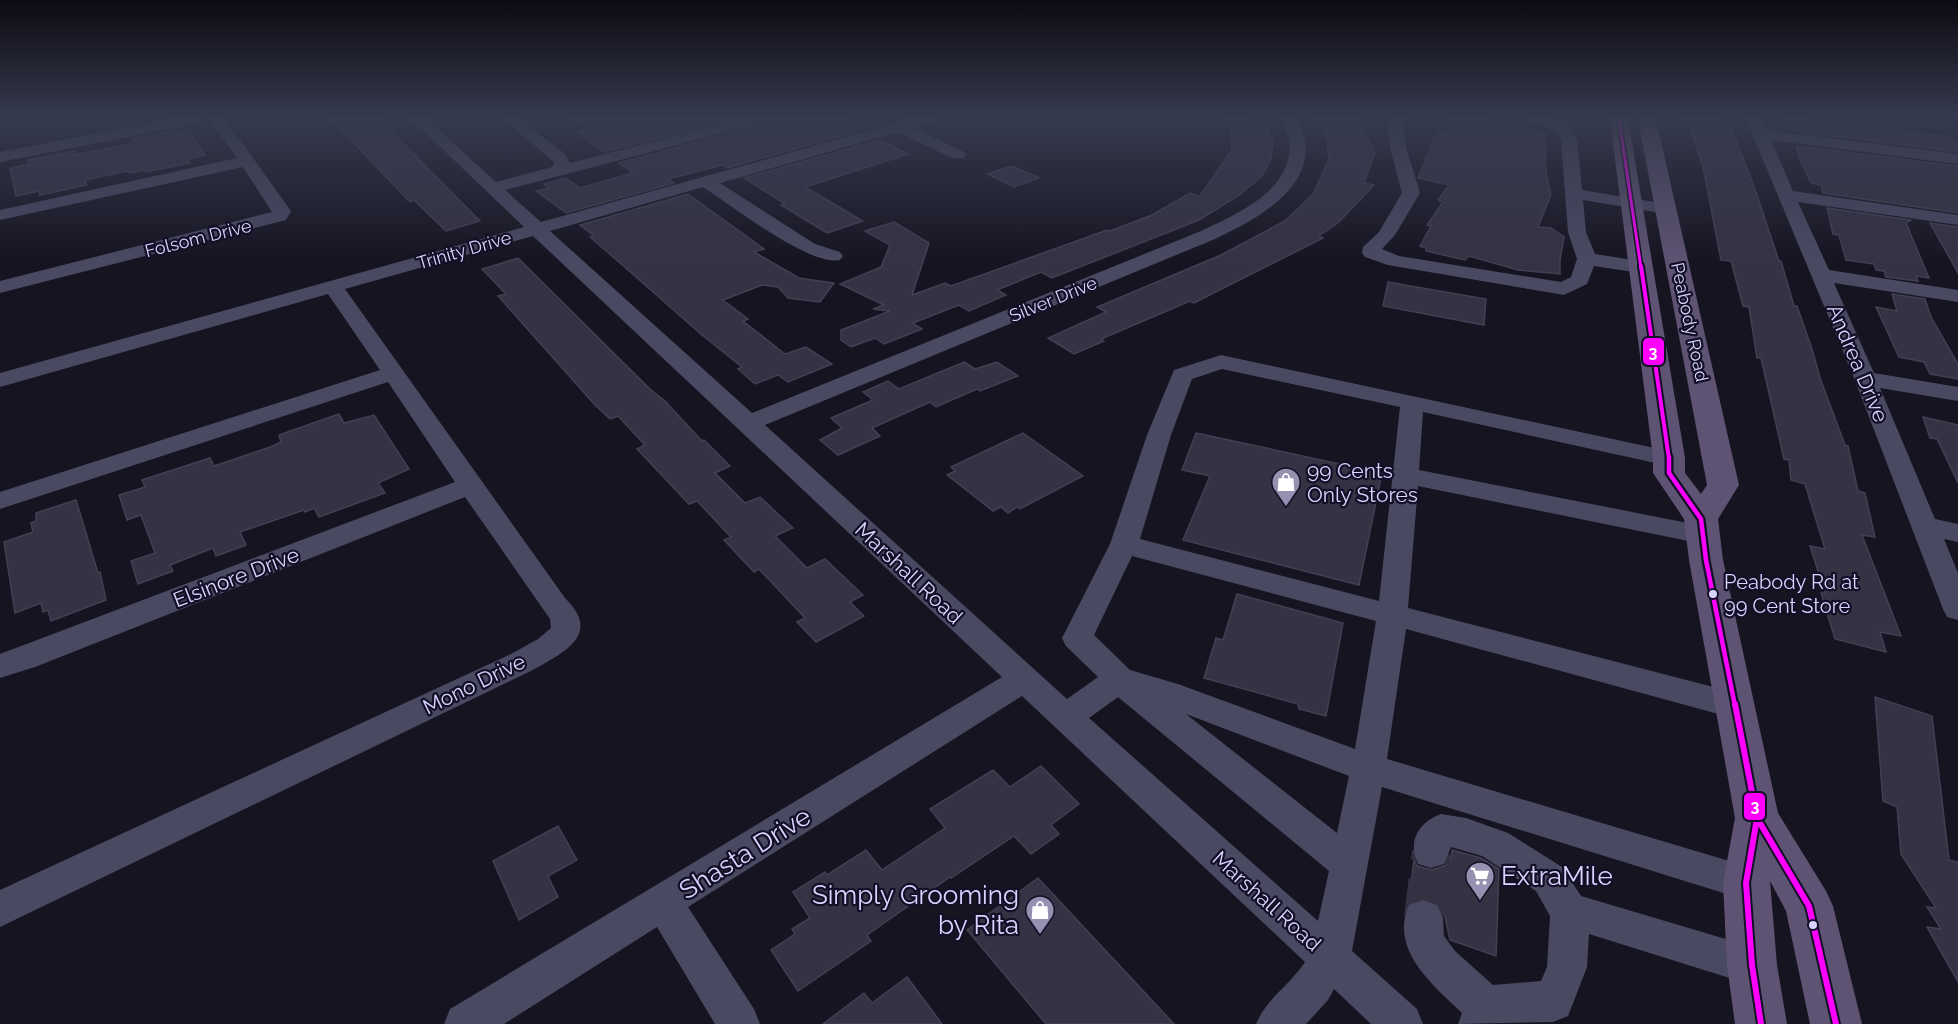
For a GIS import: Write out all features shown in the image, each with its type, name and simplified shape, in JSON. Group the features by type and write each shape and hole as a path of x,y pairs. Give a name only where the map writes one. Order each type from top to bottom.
{"main road":[{"name":"Peabody Road","path":"1626,167 1669,458 1669,473 1702,527 1733,705 1757,818 1809,906 1836,1024"},
{"name":"Peabody Road","path":"1658,167 1724,485 1702,527"},
{"name":"Peabody Road","path":"1757,818 1746,883 1752,965 1761,1024"}],"street":[{"path":"0,215 221,167"},
{"name":"Folsom Drive","path":"0,287 280,216 282,211 251,167"},
{"name":"Marshall Road","path":"469,167 1402,1024"},
{"path":"491,188 572,167"},
{"name":"Trinity Drive","path":"0,380 760,167"},
{"name":"Silver Drive","path":"747,424 1240,220 1273,196 1287,181 1295,167"},
{"path":"1404,167 1411,193 1386,235 1373,247 1372,253 1395,261 1564,289 1580,280 1587,259 1577,232 1572,167"},
{"name":"Andrea Drive","path":"1775,167 1865,378 1958,609"},
{"path":"707,182 808,248 833,256"},
{"path":"1787,195 1958,219"},
{"path":"1575,197 1618,206 1631,204 1667,209"},
{"path":"1587,259 1640,267"},
{"path":"1821,275 1958,296"},
{"name":"Mono Drive","path":"0,909 549,647 566,632 566,616 554,604 333,286"},
{"path":"1348,864 1119,680 1077,638 1124,544 1159,435 1182,375 1221,362 1669,458"},
{"path":"0,501 393,372"},
{"path":"1865,378 1958,394"},
{"path":"1276,1024 1312,986 1330,959 1379,716 1392,615 1412,403"},
{"path":"1405,475 1702,527"},
{"name":"Elsinore Drive","path":"0,666 24,659 472,485"},
{"path":"1925,526 1958,533"},
{"path":"1124,544 1733,705"},
{"name":"Shasta Drive","path":"465,1024 1024,679"},
{"path":"1066,717 1119,680"},
{"path":"1119,680 1167,693 1368,768 1746,883"},
{"path":"1423,918 1425,942 1485,1018 1498,1004 1552,1000 1567,968 1570,913 1550,879 1495,844 1466,834 1441,830 1434,838 1431,852"},
{"path":"664,903 739,1024"},
{"path":"1570,913 1591,916 1752,965"}],"building":[{"path":"171,167 146,172 145,170 129,173 128,171 85,180 87,185 40,195 39,191 16,196 10,168"},
{"path":"376,167 426,167 480,221 446,231 414,200 410,202"},
{"path":"624,167 715,167 668,179 674,183 566,213 536,191 549,188 544,184 566,178 580,188 633,173"},
{"path":"784,167 868,167 805,187 863,221 827,233 781,205 785,204 744,178"},
{"path":"1014,167 1039,178 1014,187 987,174"},
{"path":"1220,167 1267,167 1262,176 1238,196 1199,220 1052,278 1041,272 997,290 1006,295 969,311 959,305 913,323 922,329 884,344 875,338 851,347 841,340 841,330 890,311 873,309 884,305 840,284 881,267 890,245 865,231 894,222 929,243 912,295 945,283 951,286 1107,230 1110,231 1152,215 1190,193 1200,196"},
{"path":"1325,167 1370,167 1364,183 1374,185 1339,222 1319,236 1323,238 1194,303 1190,301 1101,339 1104,341 1074,354 1048,338 1106,312 1097,307 1221,255 1285,221 1313,194"},
{"path":"1423,167 1546,167 1551,195 1538,227 1551,228 1564,237 1560,274 1518,270 1469,256 1465,260 1426,251 1426,248 1420,246 1431,226 1427,225 1443,202 1438,200 1449,185 1418,178"},
{"path":"1703,167 1746,167 1756,192 1779,261 1781,261 1794,306 1797,306 1813,352 1820,378 1845,445 1848,446 1858,491 1865,493 1875,537 1862,535 1901,636 1880,632 1886,652 1835,639 1821,593 1825,593 1810,546 1825,549 1805,484 1791,480 1789,460 1784,459 1761,358 1757,358 1749,307 1743,306 1731,261 1721,260"},
{"path":"1803,167 1958,167 1958,213 1823,193 1821,185 1811,183"},
{"path":"688,194 764,249 754,252 799,278 834,283 820,302 788,298 778,287 762,285 723,300 748,319 743,321 785,354 806,347 832,364 788,382 778,375 755,384 738,369 742,367 590,237 594,236 580,225"},
{"path":"1827,208 1911,220 1906,223 1929,278 1916,276 1918,281 1886,277 1884,271 1876,270 1874,264 1846,260 1839,235 1833,234"},
{"path":"1930,223 1958,227 1958,273"},
{"path":"518,258 730,466 715,473 745,503 760,497 793,528 775,536 807,568 825,559 863,595 850,602 864,616 816,642 797,622 805,618 759,569 754,572 724,540 731,537 697,501 689,504 637,449 645,445 618,416 610,419 595,405 498,296 506,294 482,269"},
{"path":"1388,282 1486,299 1484,325 1383,306"},
{"path":"1892,294 1925,299 1931,317 1958,364 1958,379 1930,374 1924,362 1899,357 1876,307 1897,311"},
{"path":"964,362 975,369 997,362 1018,376 980,391 977,389 936,407 930,402 872,428 880,436 838,455 820,440 842,428 831,418 873,400 863,392 888,381 899,389"},
{"path":"339,414 344,423 374,415 409,469 378,483 385,493 319,517 314,508 240,532 246,545 216,556 213,548 170,565 173,571 138,584 131,561 155,553 141,515 127,520 119,495 145,487 142,480 210,458 214,466 273,446 281,442 279,435"},
{"path":"1923,417 1958,425 1958,483 1937,439 1930,438"},
{"path":"1023,433 1083,476 1008,513 1001,507 993,511 947,475 955,471 951,467"},
{"name":"99 Cents Only Stores","path":"1196,433 1382,473 1359,585 1183,540 1210,476 1182,470"},
{"path":"76,500 98,573 100,572 106,600 51,621 48,610 43,612 41,603 15,613 4,542 33,532 31,523 36,521 36,513"},
{"path":"1237,594 1343,623 1326,716 1299,709 1298,704 1204,678 1216,638 1223,640"},
{"path":"1875,697 1932,716 1949,860 1958,862 1958,982 1927,927 1941,929 1927,907 1936,908 1901,854 1897,807 1883,801"},
{"path":"1041,766 1079,804 1051,825 1059,834 1031,854 1014,836 867,935 871,941 798,991 771,950 795,934 792,929 810,918 793,892 825,872 827,875 866,850 882,870 945,828 930,809 993,770 1010,787"},
{"path":"558,826 577,860 548,876 558,897 519,920 493,861"},
{"path":"1452,850 1481,858 1499,869 1496,956 1450,940 1445,917 1438,903 1424,898 1409,902 1414,859 1417,866 1432,870 1446,865 1449,857 1451,858"},
{"path":"1038,878 1174,1024 1046,1024 967,930"},
{"path":"907,977 942,1024 823,1024 864,993 872,1003"}],"tunnel":[{"path":"1423,918 1431,852"}],"transit line":[{"name":"3","path":"1626,167 1669,458 1669,473 1701,519 1706,560 1757,818 1809,906 1836,1024"},
{"name":"3","path":"1754,804 1757,818 1746,883 1752,965 1761,1024"}],"place":[{"name":"99 Cents Only Stores","path":"1286,508"},
{"name":"Peabody Rd at 99 Cent Store","path":"1713,594"},
{"name":"ExtraMile","path":"1480,902"},
{"name":"Simply Grooming by Rita","path":"1040,936"}]}
